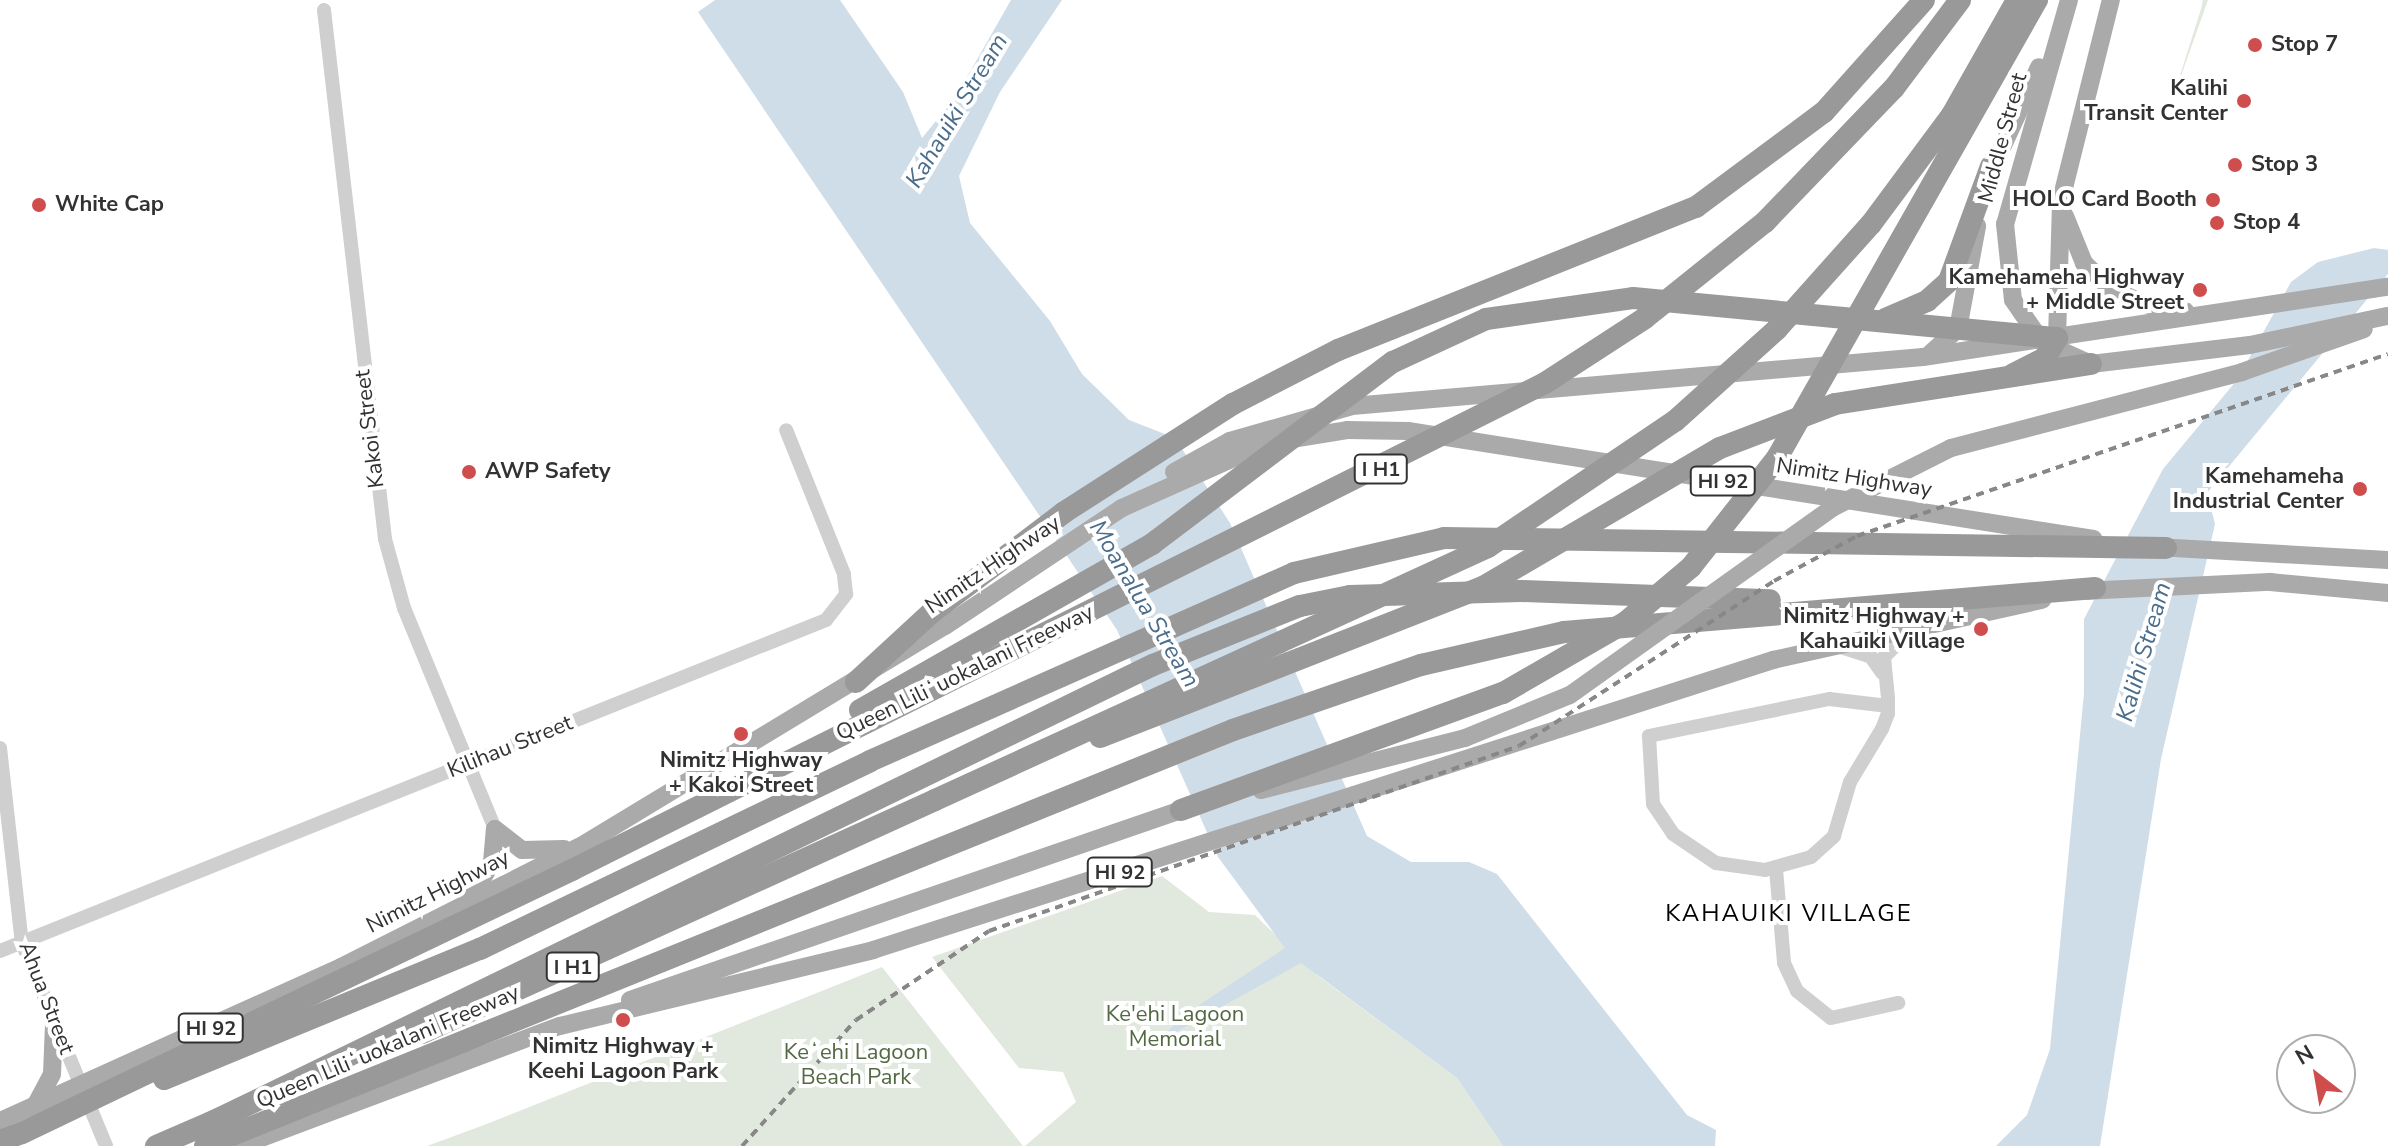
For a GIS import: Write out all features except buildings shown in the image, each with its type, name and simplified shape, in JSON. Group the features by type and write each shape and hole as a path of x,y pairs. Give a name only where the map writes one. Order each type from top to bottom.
{"highway":[{"path":"856,682 931,613 1133,463 1296,371 1654,230 1742,178 1824,112 1924,0"},
{"name":"Queen Liliʻuokalani Freeway","path":"0,1141 22,1133 1435,442 1596,351 1688,286 1805,185 1894,88 1960,0"},
{"name":"Queen Liliʻuokalani Freeway","path":"156,1146 206,1135 1488,547 1675,421 1777,329 1871,224 1952,115 2017,0"},
{"path":"1181,810 1503,693 1626,622 1691,567 1777,458 2037,0"},
{"path":"1882,320 1927,301 1949,281 1991,166"},
{"path":"703,801 1152,544 1393,362 1486,319 1594,299 1701,300 2046,341"},
{"path":"2013,374 2046,341"},
{"path":"935,800 1483,587 1758,429 1907,391 2091,364"},
{"path":"22,1133 480,949 1193,614 1294,573 1399,546 1444,538 2098,543 2166,548"},
{"path":"206,1135 1365,681 1564,632 1843,603 2095,588"},
{"path":"206,1135 1153,665 1300,606 1350,596 1521,591 1843,603"}],"main road":[{"name":"Middle Street","path":"2046,341 2013,300 2005,224 2057,32 2069,0"},
{"path":"2046,341 2061,200 2111,0"},
{"path":"1923,357 1958,329 1991,166 2057,32"},
{"path":"2061,200 2074,245 2110,288 2167,310 2216,312"},
{"path":"1122,508 1230,441 1352,406 1923,357 2384,288"},
{"path":"560,1026 1181,810 1520,719 1616,668 1834,507 1951,448 2242,372 2388,316"},
{"path":"2046,341 2091,364 2250,345 2388,322"},
{"name":"Nimitz Highway","path":"0,1121 82,1088 466,907 586,843 856,682 1122,508 1267,443 1347,430 1497,444 2098,543"},
{"path":"2166,548 2275,548 2388,560"},
{"name":"HI 92","path":"240,1146 560,1026 958,923 1382,789 1773,660 2095,588 2270,582 2388,593"},
{"path":"495,829 522,850 545,854 586,843"},
{"path":"466,907 492,862 495,829"},
{"path":"34,1108 52,1074 54,1025"}],"street":[{"name":"Kakoi Street","path":"324,10 385,539 467,764 495,829"},
{"name":"Kilihau Street","path":"0,951 826,620 846,594 844,574 786,430"},
{"path":"1888,706 1829,699 1649,736 1653,804 1673,834 1716,863 1776,869 1811,857 1834,836 1850,782 1888,706 1882,673 1884,657 1911,631"},
{"path":"1840,647 1871,657 1882,673"},
{"name":"Ahua Street","path":"0,748 22,943 106,1146"},
{"path":"1776,869 1784,963 1797,991 1831,1018 1898,1003"}],"green space":[{"path":"2203,0 2208,0 2171,104 2201,9"},
{"name":"Ke'ehi Lagoon Memorial","path":"1162,876 1209,912 1255,915 1318,976 1457,1078 1503,1146 1025,1146 1076,1102 1063,1072 1019,1068 932,957"},
{"name":"Keʻehi Lagoon Beach Park","path":"882,967 1023,1146 427,1146 484,1125"}],"water":[{"path":"715,0 840,0 903,92 922,138 955,98 1011,0 1062,0 1000,92 959,176 970,223 1050,321 1082,374 1129,420 1175,438 1230,523 1367,836 1411,862 1469,862 1497,874 1687,1115 1716,1130 1715,1146 1503,1146 1457,1078 1301,963 1158,1042 1181,1017 1285,948 1218,857 1117,630 698,12"},
{"name":"Kalihi Stream","path":"2374,248 2388,250 2388,274 2207,493 2215,524 2161,759 2100,1146 1996,1146 2027,1115 2050,1049 2084,693 2084,619 2163,469 2237,380 2291,282 2318,262"}],"railway":[{"path":"742,1146 856,1020 989,931 1519,746 1774,581 1857,536 2388,354"}],"place":[{"name":"Stop 7","path":"2255,45"},
{"name":"Kalihi Transit Center","path":"2244,101"},
{"name":"Stop 3","path":"2235,165"},
{"name":"HOLO Card Booth","path":"2213,200"},
{"name":"White Cap","path":"39,205"},
{"name":"Stop 4","path":"2217,223"},
{"name":"Kamehameha Highway + Middle Street","path":"2200,290"},
{"name":"AWP Safety","path":"469,472"},
{"name":"Kamehameha Industrial Center","path":"2360,489"},
{"name":"Nimitz Highway + Kahauiki Village","path":"1981,629"},
{"name":"Nimitz Highway + Kakoi Street","path":"741,734"},
{"name":"Nimitz Highway + Keehi Lagoon Park","path":"623,1020"}],"district":[{"name":"KAHAUIKI VILLAGE","path":"1789,914"}],"water label":[{"name":"Kahauiki Stream","path":"957,111"},
{"name":"Moanalua Stream","path":"1144,604"}]}
